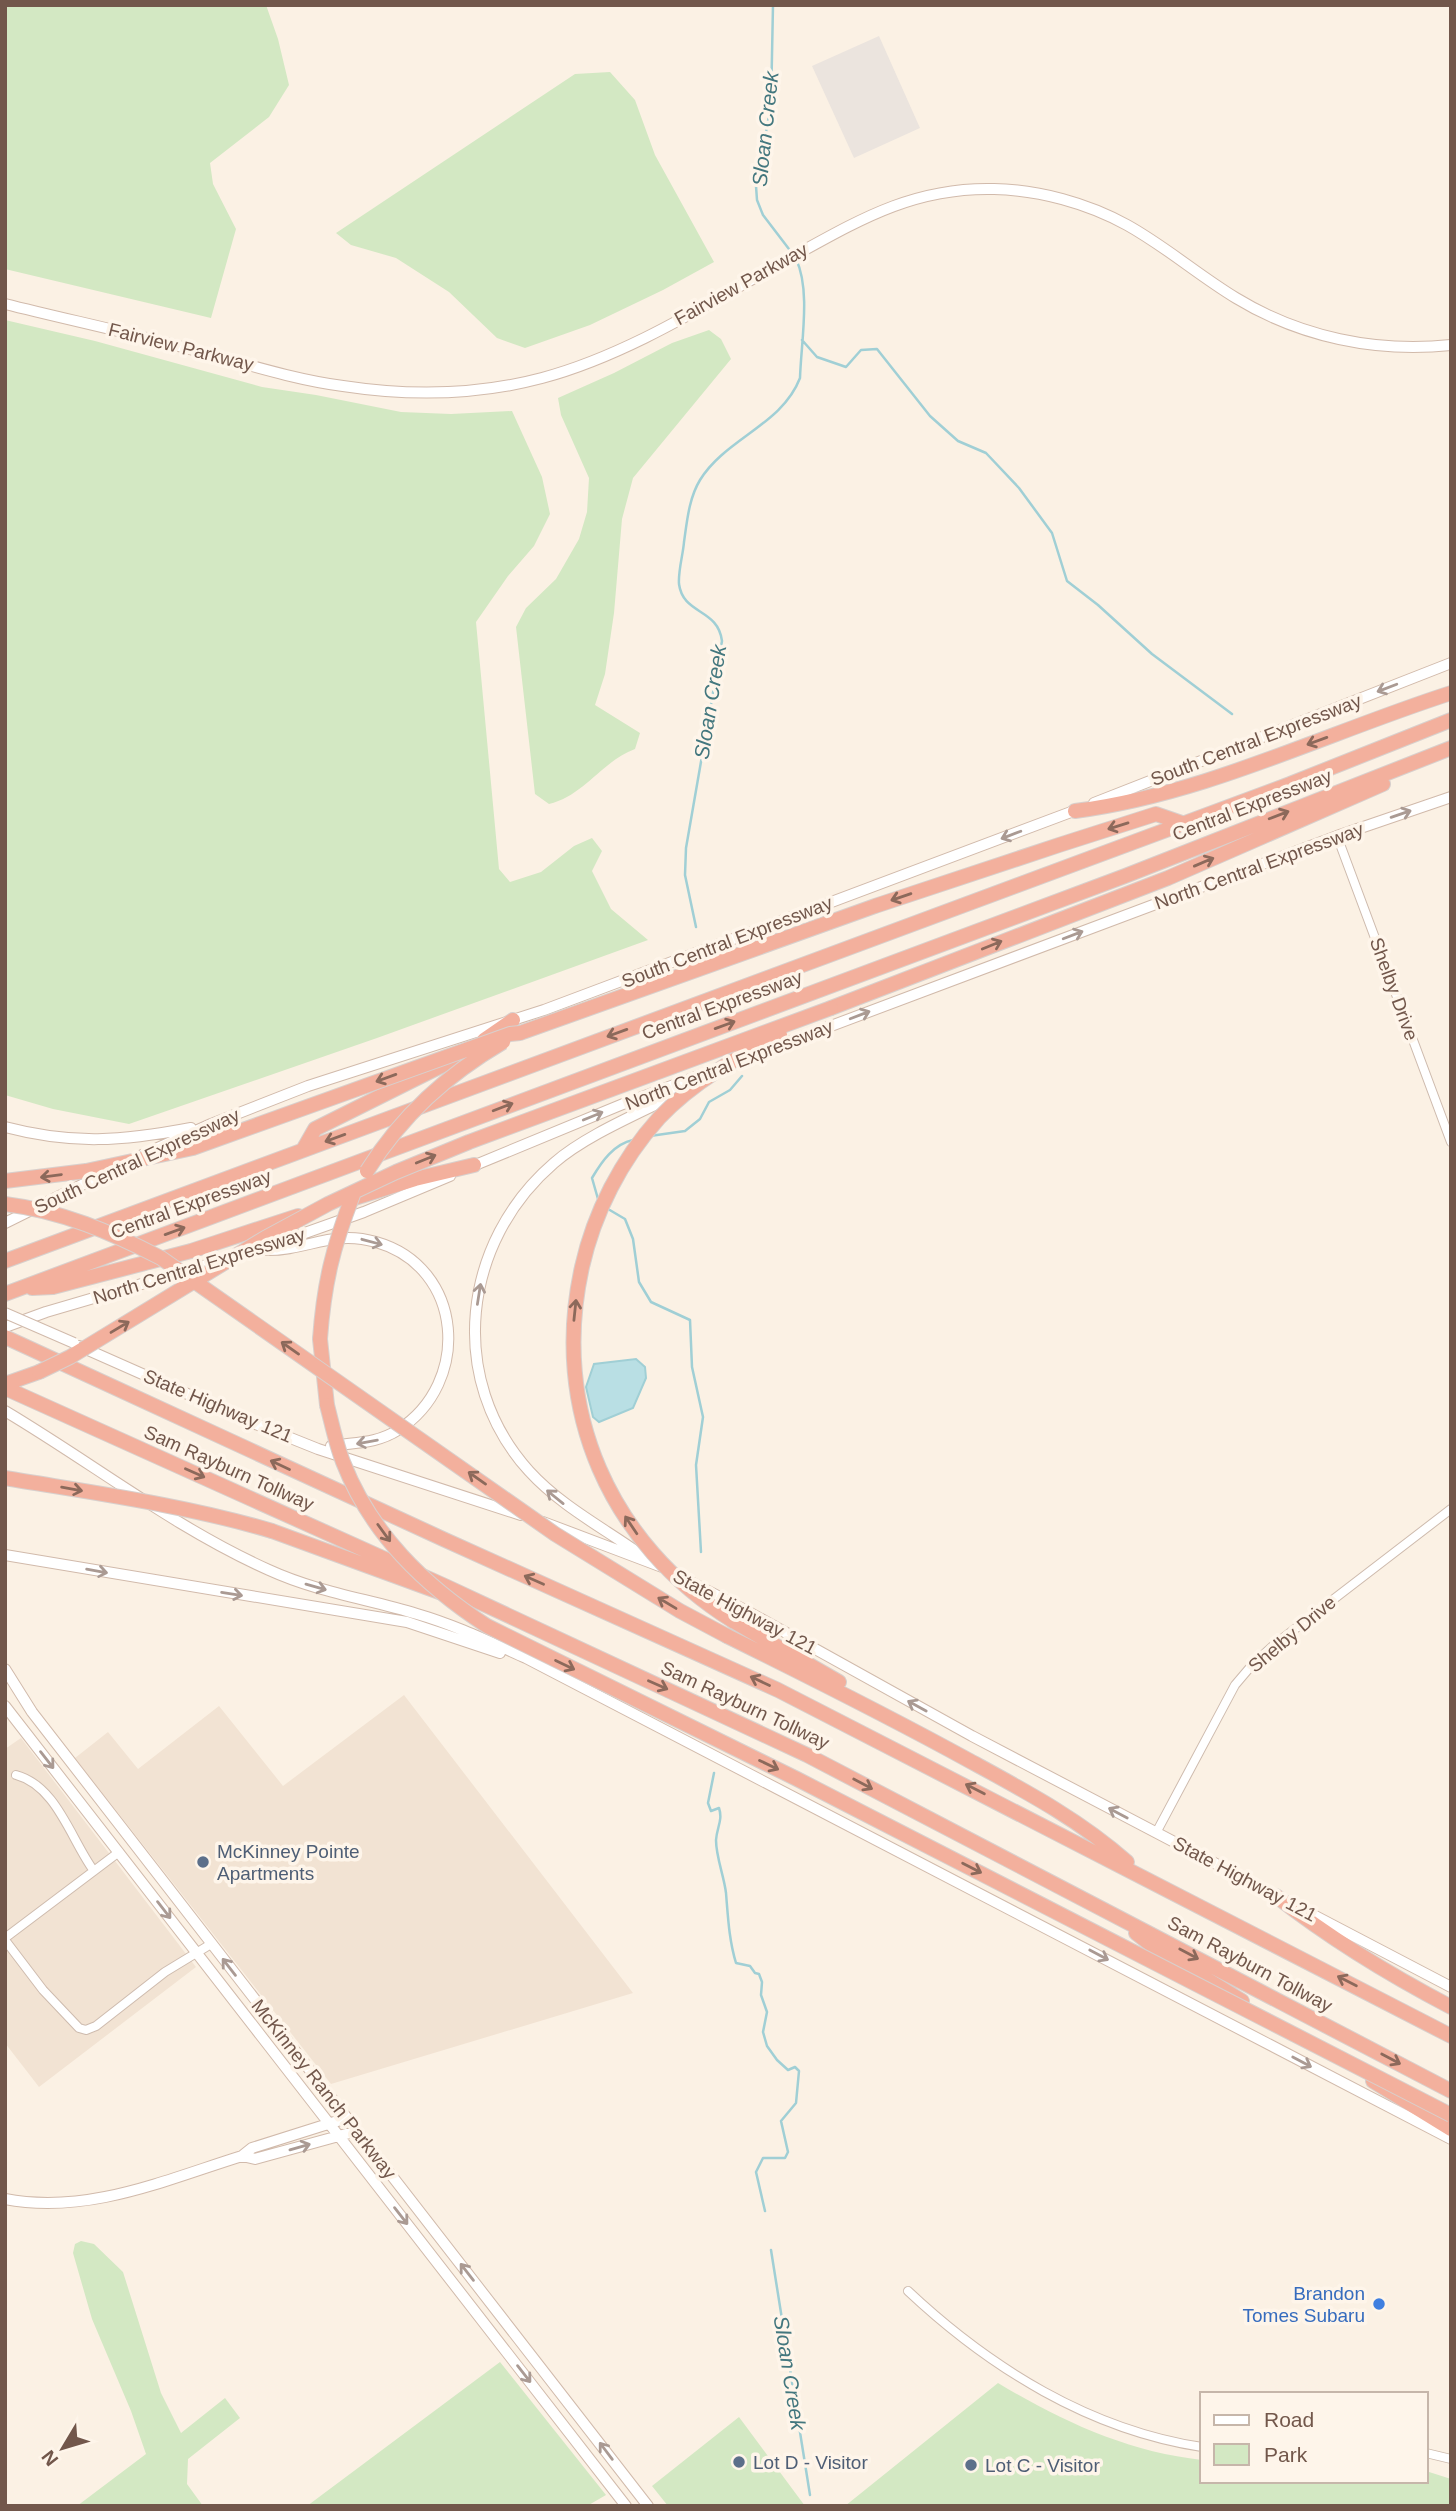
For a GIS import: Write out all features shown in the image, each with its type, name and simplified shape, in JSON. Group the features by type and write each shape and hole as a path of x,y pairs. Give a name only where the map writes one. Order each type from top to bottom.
{"highway":[{"path":"1075,811 1104,807 1215,778 1451,694"},
{"name":"Central Expressway","path":"5,1261 1290,784 1451,719"},
{"name":"Central Expressway","path":"5,1294 1125,876 1451,748"},
{"path":"5,1386 70,1357 265,1238 396,1172 1168,878 1451,753"},
{"path":"303,1150 315,1129 517,1027 977,871 1156,814 1182,823"},
{"path":"831,1008 741,1055 692,1087 657,1120 631,1155 605,1199 586,1251 578,1286 573,1351 575,1382 590,1447 604,1479 636,1534 655,1557 690,1591 733,1621 835,1679 886,1715"},
{"path":"5,1181 86,1171 193,1148 510,1034 517,1027"},
{"path":"517,1027 422,1101 382,1147 353,1195 330,1258 320,1339 327,1405 342,1462 356,1491 394,1548 418,1575 450,1602 487,1626 833,1797 1451,2115"},
{"path":"20,1289 53,1287 191,1251 415,1179 474,1166"},
{"path":"5,1204 72,1219 102,1229 161,1258 555,1534 680,1611 886,1715 1016,1786 1097,1835 1144,1877"},
{"name":"Sam Rayburn Tollway","path":"5,1337 778,1690 1451,2036"},
{"name":"Sam Rayburn Tollway","path":"5,1386 447,1587 807,1755 1451,2091"},
{"path":"5,1478 234,1520 272,1531 507,1616"},
{"path":"1276,1896 1354,1953 1451,2007"},
{"path":"1107,1910 1154,1948 1451,2129"}],"main road":[{"name":"Fairview Parkway","path":"5,304 313,381 389,391 431,393 506,385 542,378 602,357 662,328 848,226 887,208 937,192 990,189 1041,194 1092,209 1126,225 1239,300 1281,321 1359,344 1402,347 1451,345"},
{"name":"South Central Expressway","path":"5,1223 211,1124 308,1086 517,1027 1451,663"},
{"path":"1425,674 1451,669"},
{"name":"North Central Expressway","path":"5,1327 46,1312 257,1250 364,1212 624,1104 1337,836 1451,797"},
{"path":"653,1562 555,1497 527,1469 509,1444 494,1418 477,1360 475,1328 478,1293 486,1262 505,1218 534,1181 555,1161 574,1148 750,1057"},
{"path":"5,1127 68,1139 103,1140 132,1139 211,1124"},
{"path":"257,1250 280,1251 339,1237 377,1242 400,1252 418,1268 433,1285 443,1303 449,1347 446,1369 437,1389 416,1417 396,1432 378,1440 318,1449"},
{"name":"State Highway 121","path":"5,1313 318,1449 573,1532 653,1562 972,1736 1451,1987"},
{"path":"5,1411 187,1529 241,1557 302,1583 418,1614 526,1658 1451,2139"},
{"path":"5,1555 407,1622 472,1643 570,1682"},
{"name":"McKinney Ranch Parkway","path":"5,1669 24,1702 648,2506"},
{"path":"5,1681 18,1702 24,1702"},
{"name":"McKinney Ranch Parkway","path":"5,1706 626,2506"},
{"path":"242,2157 252,2148 347,2118"},
{"path":"5,2199 58,2204 99,2199 242,2157 255,2159 357,2131"}],"street":[{"name":"Shelby Drive","path":"1337,836 1451,1142"},
{"name":"Shelby Drive","path":"1156,1833 1228,1696 1252,1665 1274,1644 1451,1509"},
{"path":"16,1775 33,1780 40,1787 58,1811 94,1871"},
{"path":"119,1852 5,1939 43,1990 82,2030 93,2028 156,1979 211,1944"},
{"path":"908,2291 976,2348 1053,2397 1129,2429 1160,2439 1200,2447"},
{"path":"1428,2453 1451,2459"}],"shaded area":[{"path":"879,36 920,128 854,158 812,66"},
{"path":"404,1695 633,1993 331,2084 75,1758 108,1732 138,1769 219,1706 283,1786"},
{"path":"21,1738 196,1967 39,2087 5,2043 5,1749"}],"green space":[{"path":"5,5 266,5 278,39 289,85 269,117 210,163 213,184 236,229 211,318 5,269"},
{"path":"610,72 635,100 655,155 714,262 590,325 525,348 497,338 449,292 396,258 351,245 336,233 575,74"},
{"path":"5,320 95,341 262,387 401,412 451,414 512,411 542,477 550,514 534,546 508,576 476,622 499,869 510,882 541,872 574,846 592,838 602,851 592,871 611,909 648,940 129,1124 53,1109 5,1095"},
{"path":"709,330 721,339 731,359 633,478 622,519 614,613 605,674 595,705 640,733 635,749 623,754 573,794 549,804 535,794 516,627 526,608 556,579 579,539 587,512 589,478 561,415 558,398 672,343"},
{"path":"81,2241 94,2244 123,2272 161,2393 181,2433 225,2398 240,2418 188,2459 187,2484 203,2506 77,2506 146,2454 92,2319 73,2253 75,2244"},
{"path":"500,2362 606,2495 587,2506 307,2506"},
{"path":"998,2383 1046,2410 1096,2433 1148,2450 1200,2460 1200,2483 1428,2483 1428,2472 1451,2479 1451,2506 845,2506"},
{"name":"Lot D - Visitor","path":"739,2417 805,2506 668,2506 652,2486"}],"water":[{"path":"636,1359 645,1367 646,1378 633,1408 599,1422 593,1417 586,1387 594,1364"}],"waterway":[{"name":"Sloan Creek","path":"773,5 771,105 756,186 757,200 763,215 792,253"},
{"name":"Sloan Creek","path":"696,927 685,875 686,848 722,641 714,623 693,607 682,594 679,574 686,526 696,487 711,465 780,408 792,394 800,378 804,301 801,272 796,259"},
{"path":"802,340 817,357 846,367 861,350 877,349 930,416 958,441 986,453 1019,488 1052,533 1067,581 1152,654 1232,714"},
{"name":"Sloan Creek","path":"650,1136 685,1131 700,1119 709,1102 730,1090 742,1076"},
{"name":"Sloan Creek","path":"598,1199 592,1178 614,1149 633,1140"},
{"name":"Sloan Creek","path":"608,1209 625,1219 633,1239 639,1282 651,1302 690,1320 692,1367 703,1417 696,1465 701,1552"},
{"name":"Sloan Creek","path":"714,1773 708,1803 711,1811 719,1808 720,1812 716,1846 736,1963 750,1966 759,1974 762,1982 761,1995 767,2012 763,2032 767,2046 788,2070 795,2067 799,2071 796,2103 781,2121 788,2152 785,2158 763,2158 756,2172 765,2211"},
{"name":"Sloan Creek","path":"771,2250 810,2495"}],"place":[{"name":"McKinney Pointe Apartments","path":"203,1862"},
{"name":"Brandon Tomes Subaru","path":"1379,2304"},
{"name":"Lot D - Visitor","path":"739,2462"},
{"name":"Lot C - Visitor","path":"971,2465"}]}
